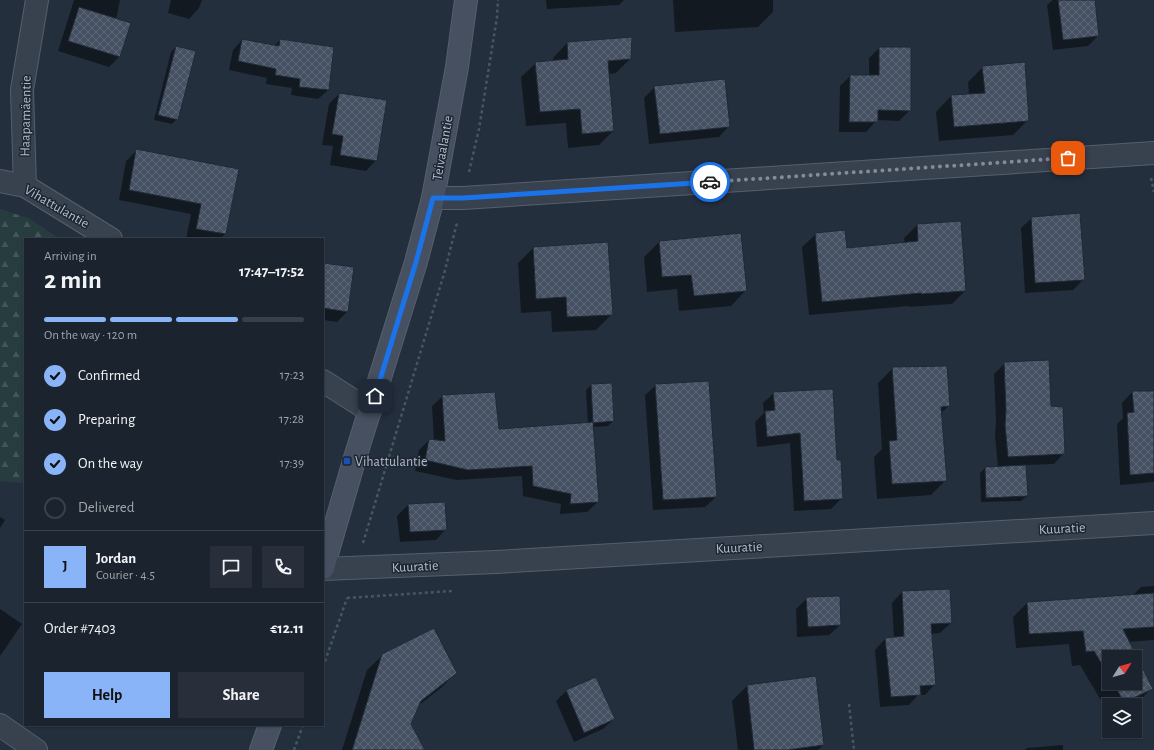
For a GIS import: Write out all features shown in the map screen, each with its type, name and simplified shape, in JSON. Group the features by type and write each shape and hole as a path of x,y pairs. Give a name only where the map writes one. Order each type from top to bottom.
{"main road":[{"name":"Teivaalantie","path":"324,566 354,461 416,262 433,198 457,67 466,0"},
{"path":"261,750 270,726"}],"street":[{"name":"Haapamäentie","path":"25,186 22,90 37,0"},
{"path":"433,198 463,198 1154,153"},
{"name":"Vihattulantie","path":"0,180 25,186 109,238"},
{"path":"324,382 370,411"},
{"name":"Kuuratie","path":"324,569 496,562 943,534 1154,523"},
{"path":"0,725 36,750"}],"path":[{"path":"849,704 854,750"},
{"path":"294,750 303,726"}],"green space":[{"path":"0,209 28,218 58,238 24,238 24,483 0,481"}],"building":[{"path":"1058,0 1095,0 1099,36 1063,40"},
{"path":"79,7 131,23 120,57 68,41"},
{"path":"632,37 631,59 608,61 614,131 582,134 580,109 540,112 535,62 568,59 567,42"},
{"path":"242,39 279,46 280,39 334,47 329,90 299,87 300,79 275,75 276,69 238,61"},
{"path":"176,46 196,51 178,120 158,115"},
{"path":"879,47 911,47 911,111 878,110 878,122 849,122 850,75 879,75"},
{"path":"1025,62 1029,121 954,127 951,95 985,93 982,66"},
{"path":"725,79 730,127 660,134 654,86"},
{"path":"339,93 387,100 377,161 340,155 343,136 332,134"},
{"path":"136,149 239,169 226,234 196,229 201,204 129,190"},
{"path":"1080,213 1085,280 1035,283 1031,217"},
{"path":"961,221 966,291 921,293 822,302 815,233 845,230 847,248 918,241 917,224"},
{"path":"741,233 747,291 694,296 691,275 662,277 659,241"},
{"path":"608,242 613,315 567,317 566,297 536,299 533,247"},
{"path":"324,263 354,267 348,312 324,308"},
{"path":"1049,360 1051,406 1063,407 1065,454 1008,457 1005,425 1006,410 1004,362"},
{"path":"947,366 950,406 941,407 947,481 892,484 889,441 897,440 892,367"},
{"path":"709,381 717,497 663,500 655,384"},
{"path":"612,383 614,421 593,423 591,384"},
{"path":"833,389 837,460 841,460 843,499 804,501 800,433 767,437 765,411 775,410 773,392"},
{"path":"1132,391 1154,391 1154,473 1130,475 1127,413 1134,412"},
{"path":"495,392 499,429 593,422 599,502 570,504 571,494 533,486 532,466 468,470 425,460 429,439 445,441 442,395"},
{"path":"1026,465 1028,496 986,498 985,467"},
{"path":"445,502 447,530 410,532 408,504"},
{"path":"950,589 952,623 931,624 936,685 920,686 921,695 891,697 885,638 904,636 902,591"},
{"path":"1154,593 1154,627 1123,629 1134,650 1102,650 1102,664 1094,651 1086,652 1083,631 1029,634 1027,602"},
{"path":"840,596 841,625 808,627 806,597"},
{"path":"434,628 457,673 421,701 411,724 425,750 352,750 382,654"},
{"path":"1142,667 1153,689 1133,698 1122,698 1117,690 1142,690"},
{"path":"816,676 824,745 787,750 754,750 747,685"},
{"path":"596,677 615,719 584,733 566,690"}],"way so far":[{"path":"710,182 1068,158"}],"place":[{"name":"Vihattulantie","path":"347,461"}],"route":[{"path":"375,396 416,262 433,198 463,198 710,182"}]}
